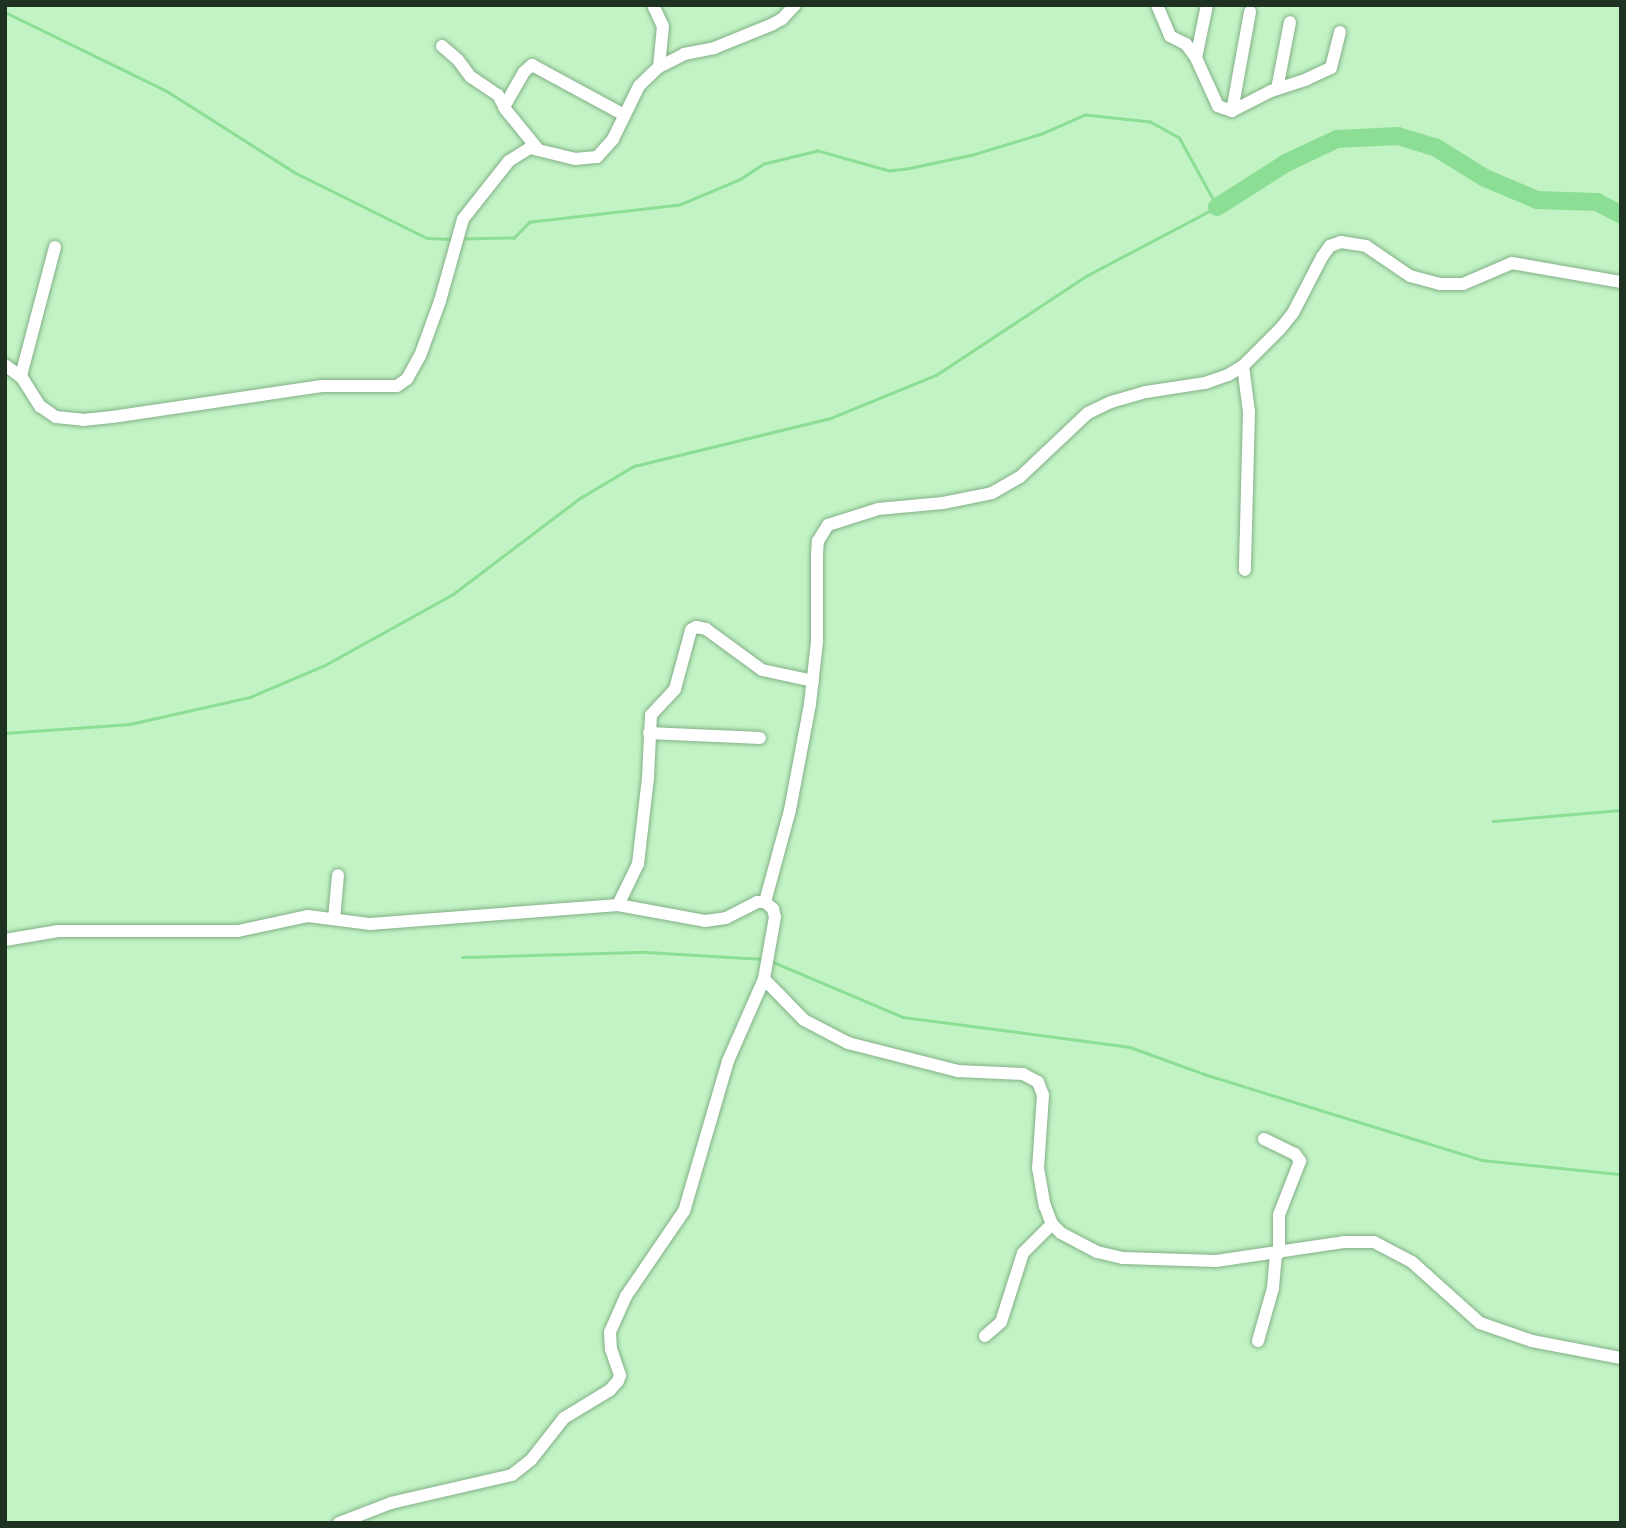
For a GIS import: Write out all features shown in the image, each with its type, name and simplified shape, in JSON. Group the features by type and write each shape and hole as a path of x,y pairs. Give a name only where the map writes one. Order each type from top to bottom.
{"street":[{"path":"653,5 663,26 659,67"},
{"path":"5,365 22,379 48,413 73,420 322,386 397,386 407,379 417,364 461,225 509,161 524,150 537,148 575,159 597,157 614,139 639,86 659,67 684,54 714,48 782,19 795,5"},
{"path":"1157,5 1170,36 1186,44 1196,58 1218,106 1232,111 1277,89 1331,68 1340,32"},
{"path":"1196,58 1207,5"},
{"path":"1232,111 1250,12"},
{"path":"1277,89 1290,22"},
{"path":"442,46 458,60 469,76 498,94 504,107 537,148"},
{"path":"504,107 524,72 532,65 624,115"},
{"path":"765,902 792,799 813,681 817,642 818,541 828,525 878,509 943,503 992,493 1020,477 1088,413 1111,402 1146,392 1205,383 1243,366 1293,313 1322,257 1330,246 1341,242 1366,246 1410,276 1439,284 1463,284 1512,262 1621,282"},
{"path":"22,379 55,247"},
{"path":"1243,366 1249,412 1245,570"},
{"path":"618,905 638,864 651,715 679,682 693,628 706,629 755,666 780,675 813,681"},
{"path":"649,733 760,738"},
{"path":"334,919 338,875"},
{"path":"5,940 58,931 238,931 297,918 379,923 618,905 705,921 726,918 753,903 765,902 775,912 765,973 724,1071 684,1212 626,1296 614,1321 609,1340 619,1368 618,1381 564,1418 531,1461 512,1475 391,1503 340,1523"},
{"path":"765,973 804,1020 832,1037 949,1069 1023,1074 1038,1082 1043,1095 1038,1168 1045,1206 1052,1224 1067,1237 1090,1249 1124,1258 1216,1261 1277,1254 1343,1242 1374,1242 1412,1262 1480,1323 1532,1341 1621,1358"},
{"path":"1258,1341 1273,1288 1279,1215 1300,1161 1295,1154 1264,1139"},
{"path":"985,1336 1001,1322 1023,1253 1052,1224"}],"waterway":[{"path":"5,12 167,91 294,172 427,238 452,239"},
{"path":"5,733 130,724 250,697 325,665 453,594 580,498 634,466 831,418 936,375 1086,276 1217,207 1179,138 1150,122 1085,115 1042,134 973,155 907,169 889,171 818,151 764,164 739,180 680,205 530,222 514,238 462,239"},
{"path":"1217,207 1286,163 1337,139 1398,136 1435,147 1485,178 1537,200 1597,202 1621,215"},
{"path":"1493,821 1621,810"},
{"path":"462,957 646,952 763,959"},
{"path":"773,962 903,1017 1130,1047 1204,1074 1482,1160 1621,1174"}]}
